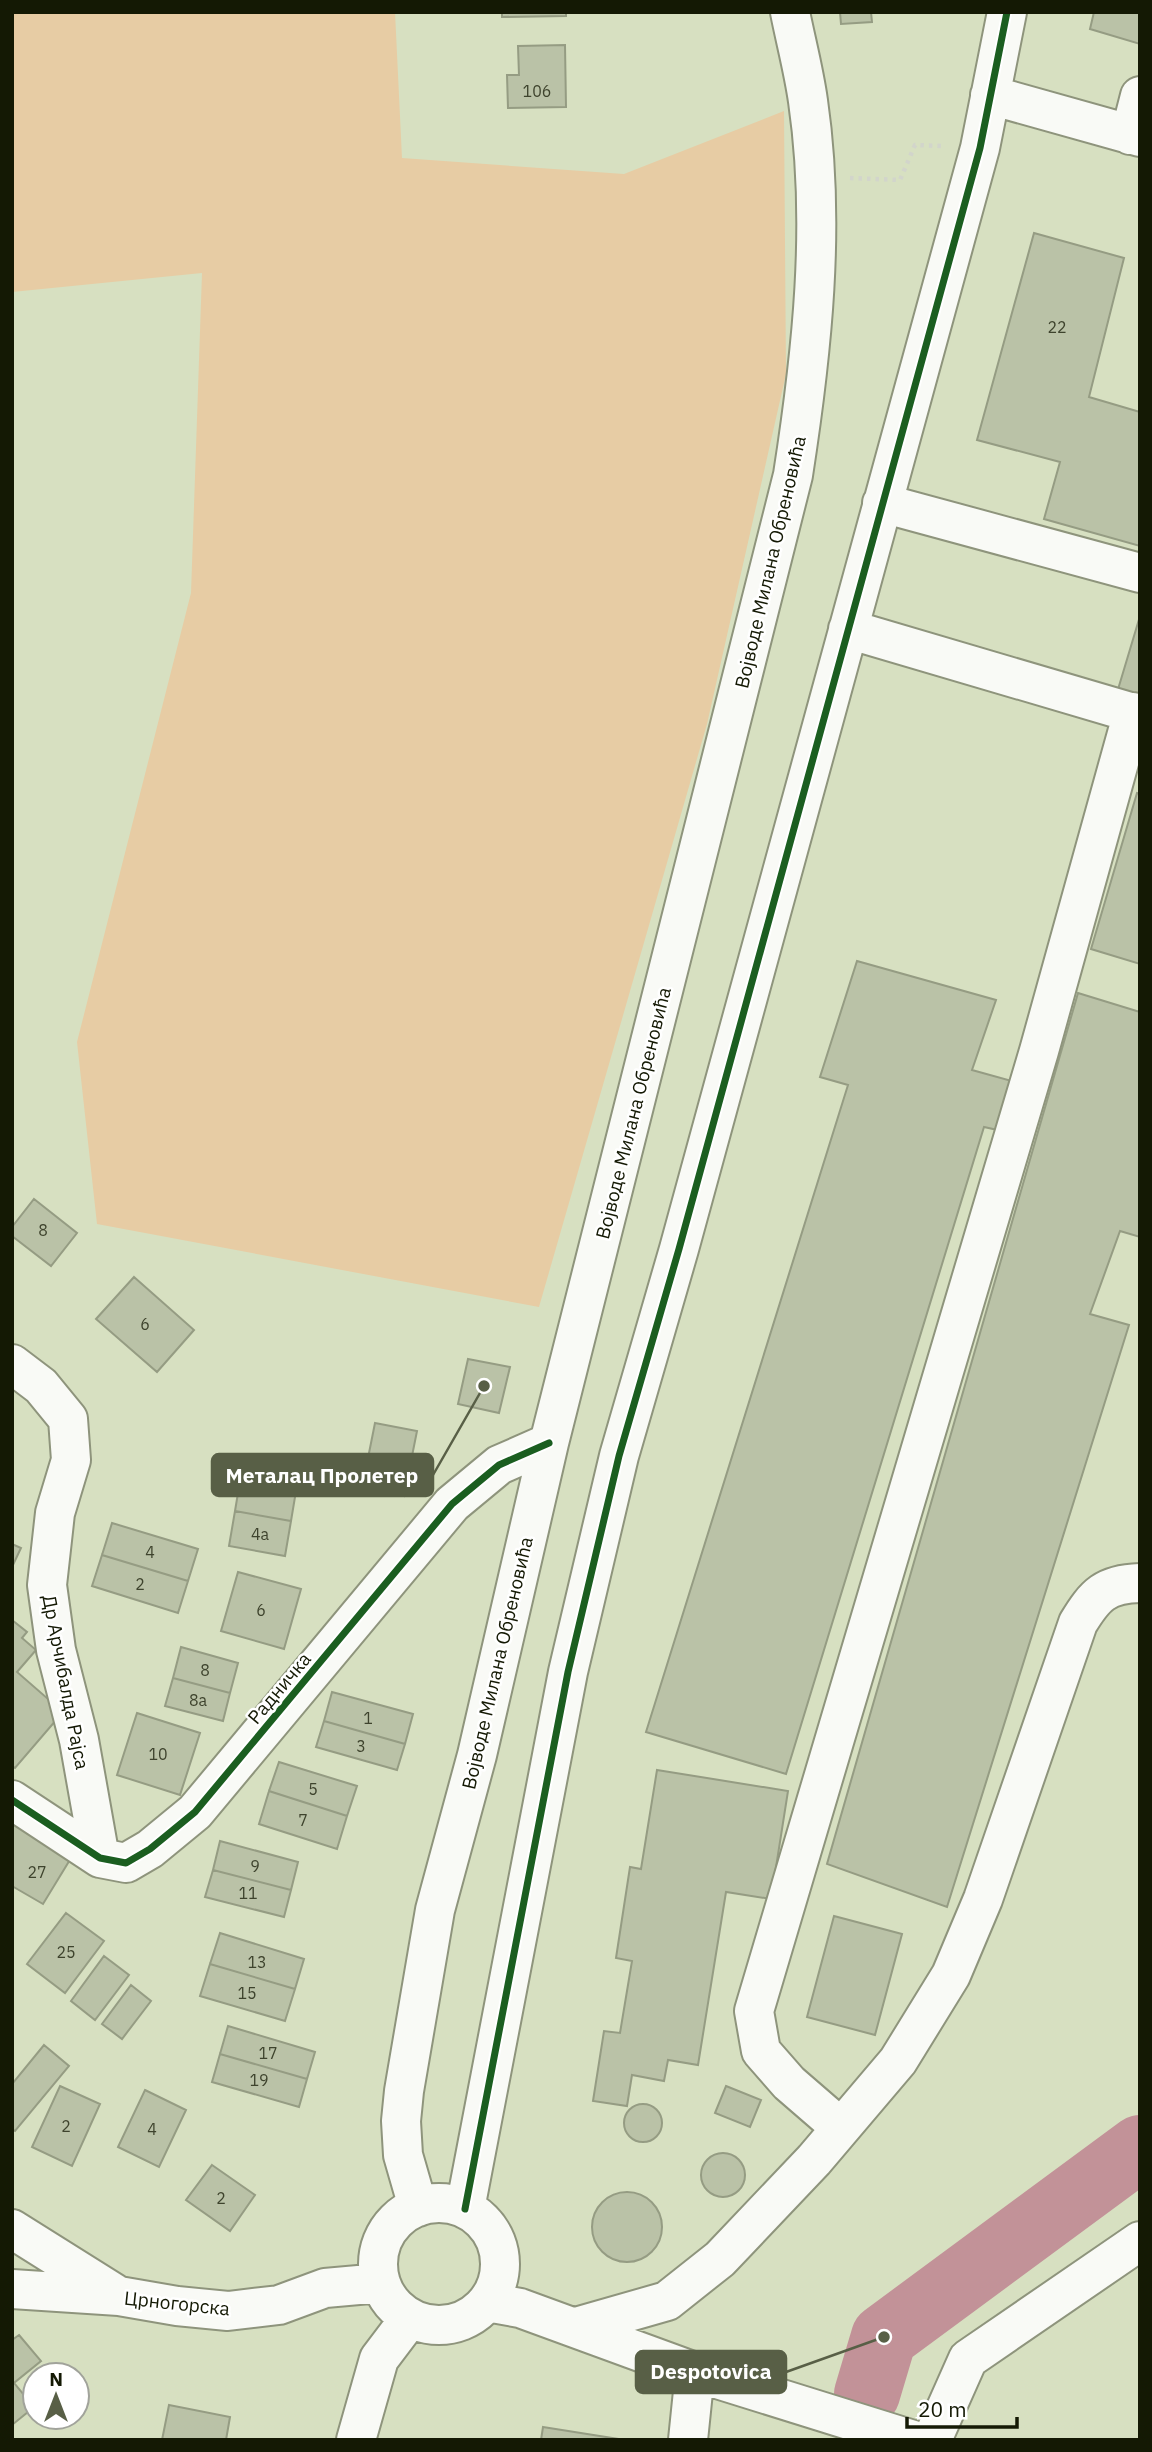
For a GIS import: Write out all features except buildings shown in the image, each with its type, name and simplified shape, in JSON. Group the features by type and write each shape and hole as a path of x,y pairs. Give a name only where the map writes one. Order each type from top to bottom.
{"street":[{"name":"Војводе Милана Обреновића","path":"418,2207 403,2155 401,2121 435,1910 477,1755 549,1443 793,475 804,402 811,327 815,177 808,102 790,12"},
{"path":"465,2209 553,1744 601,1528 980,148 1004,16"},
{"path":"990,95 1135,136 1140,96"},
{"path":"883,503 1140,573"},
{"path":"841,2128 789,2084 761,2051 754,2011 1035,1064 1136,713 848,629"},
{"name":"Др Арчибалда Рајса","path":"12,1364 41,1386 68,1419 71,1460 55,1513 47,1585 56,1650 79,1740 100,1858"},
{"name":"Радничка","path":"100,1858 126,1863 150,1849 195,1812 452,1504 499,1465 549,1443"},
{"path":"576,2327 667,2301 720,2259 814,2160 898,2061 951,1975 983,1899 1078,1623 1092,1601 1108,1588 1140,1583"},
{"path":"12,1800 100,1858"},
{"path":"434,2203 465,2209 480,2219 492,2233 499,2250 498,2277 487,2302 475,2314 460,2322 443,2326 410,2318 397,2309 387,2297 381,2283 378,2268 384,2238 392,2225 404,2214 418,2207 434,2203"},
{"path":"12,2229 119,2296"},
{"path":"932,2440 968,2359 1140,2241"},
{"name":"Црногорска","path":"12,2289 119,2296 228,2311 279,2305 325,2288 381,2283"},
{"path":"487,2302 520,2308 695,2372 914,2440"},
{"path":"356,2440 379,2359 410,2318"},
{"path":"688,2440 695,2372"}],"path":[{"path":"815,177 900,180 915,145 980,148"}],"shaded area":[{"path":"12,12 395,12 402,158 624,174 784,111 786,374 707,724 539,1307 97,1224 77,1042 191,593 202,273 12,292"}],"waterway":[{"path":"867,2394 884,2337 1140,2148"}],"cycle path":[{"path":"465,2209 568,1672 619,1456 679,1249 980,148 1007,12"},
{"path":"12,1800 100,1858 126,1863 150,1849 195,1812 452,1504 499,1465 549,1443"}],"place":[{"name":"Металац Пролетер","path":"484,1386"},
{"name":"Despotovica","path":"884,2337"}]}
